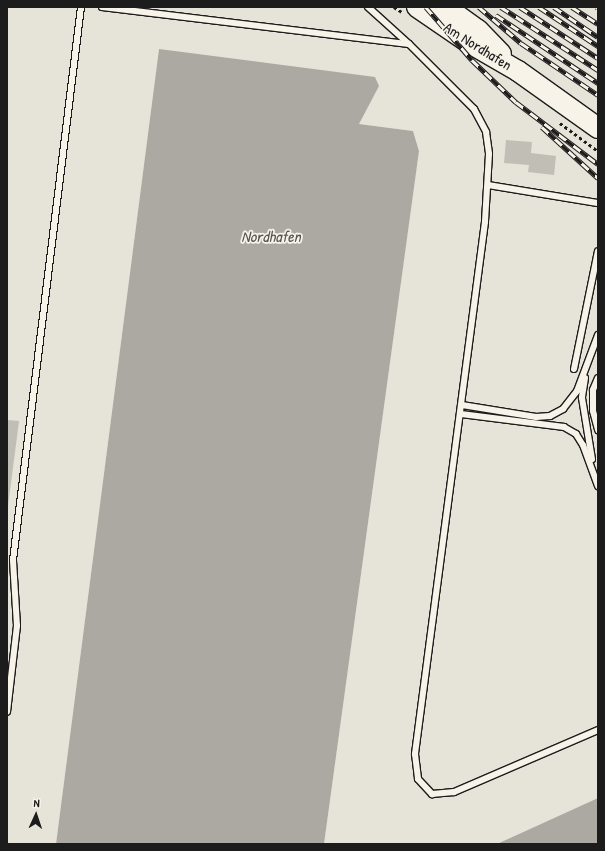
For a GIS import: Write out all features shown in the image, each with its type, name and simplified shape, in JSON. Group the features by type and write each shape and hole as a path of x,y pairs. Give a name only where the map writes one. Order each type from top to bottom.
{"main road":[{"name":"Am Nordhafen","path":"417,7 468,42 518,71 598,128"},
{"name":"Am Nordhafen","path":"446,7 478,30 518,71"}],"lane":[{"path":"7,712 18,626 13,560 81,7"},
{"path":"102,7 409,44"},
{"path":"368,7 409,44 474,109 486,132 489,154 485,222 461,414 415,754 418,779 432,794 454,792 598,730"},
{"path":"488,185 598,203"},
{"path":"574,369 598,250"},
{"path":"462,405 536,417 550,416 563,409 577,392 598,335"},
{"path":"586,368 582,398 595,477"},
{"path":"598,378 593,390 593,411 598,430"},
{"path":"461,414 564,427 576,434 583,445 598,486"}],"shaded area":[{"path":"7,7 598,7 598,798 497,844 324,844 419,150 413,131 359,124 378,86 159,49 56,844 7,844"}],"water":[{"name":"Nordhafen","path":"159,49 375,77 379,86 359,124 413,131 419,151 324,844 56,844"},
{"path":"598,798 598,844 497,844"}],"building":[{"path":"506,140 532,142 531,153 556,156 554,175 528,172 529,165 504,163"},
{"path":"7,420 19,421 8,506 7,506"}],"railway":[{"path":"426,7 472,60 516,102 598,164"},
{"path":"479,7 521,43 598,95"},
{"path":"501,7 598,70"},
{"path":"520,7 598,58"},
{"path":"539,7 598,46"},
{"path":"554,7 598,37"},
{"path":"572,7 598,24"},
{"path":"496,15 598,83"},
{"path":"542,127 598,178"}]}
